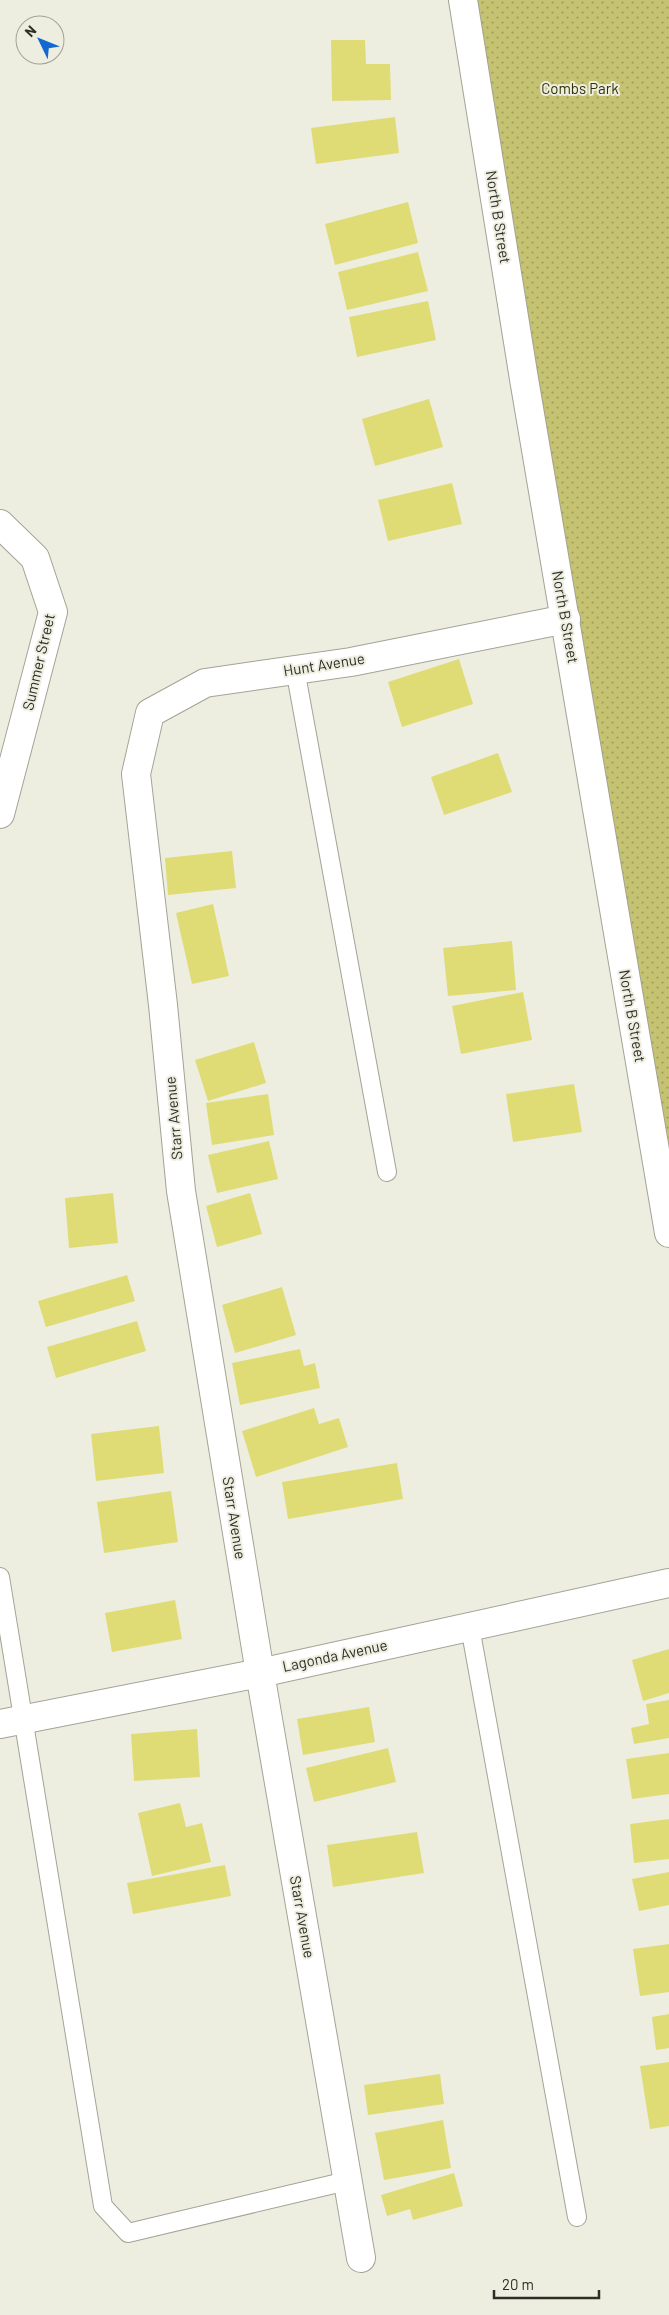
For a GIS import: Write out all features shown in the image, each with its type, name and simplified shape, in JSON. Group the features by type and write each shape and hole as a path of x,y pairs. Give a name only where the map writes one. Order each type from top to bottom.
{"street":[{"name":"North B Street","path":"463,0 669,1234"},
{"name":"Summer Street","path":"0,524 35,558 53,612 0,814"},
{"name":"Hunt Avenue","path":"136,774 150,713 205,683 351,662 566,619"},
{"name":"Starr Avenue","path":"136,774 164,1005 180,1191 260,1673 361,2258"},
{"name":"Lagonda Avenue","path":"12,1721 260,1673 669,1583"}],"lane":[{"path":"295,669 387,1172"},
{"path":"0,1577 12,1721 103,2206 128,2233 347,2181"},
{"path":"470,1627 577,2217"}],"green space":[{"name":"Combs Park","path":"475,0 669,0 669,1156 555,489"}],"building":[{"path":"331,40 365,40 366,64 390,64 391,100 332,101"},
{"path":"395,117 399,153 316,164 311,128"},
{"path":"408,202 418,243 335,265 325,224"},
{"path":"418,252 428,291 347,310 338,272"},
{"path":"428,301 436,340 357,357 349,317"},
{"path":"429,399 443,447 375,466 362,419"},
{"path":"452,483 462,524 388,541 378,500"},
{"path":"459,659 473,704 402,727 388,682"},
{"path":"498,753 512,792 444,815 431,777"},
{"path":"232,851 236,888 168,895 165,858"},
{"path":"213,904 229,976 192,984 176,913"},
{"path":"512,941 516,990 448,996 443,948"},
{"path":"523,992 532,1040 461,1054 452,1006"},
{"path":"254,1042 266,1083 208,1101 195,1060"},
{"path":"574,1084 582,1132 513,1142 506,1094"},
{"path":"268,1094 274,1135 212,1145 206,1103"},
{"path":"269,1141 278,1179 217,1193 208,1155"},
{"path":"113,1193 118,1243 69,1248 65,1198"},
{"path":"250,1193 262,1234 217,1247 206,1206"},
{"path":"127,1275 135,1301 46,1327 38,1301"},
{"path":"282,1287 296,1335 235,1353 222,1305"},
{"path":"137,1321 146,1351 56,1378 47,1347"},
{"path":"300,1349 304,1366 315,1363 320,1388 240,1405 232,1363"},
{"path":"314,1408 319,1424 339,1418 348,1447 256,1477 242,1431"},
{"path":"159,1426 164,1473 96,1481 91,1434"},
{"path":"397,1463 403,1499 288,1519 282,1482"},
{"path":"171,1491 178,1542 104,1553 97,1502"},
{"path":"175,1600 182,1639 112,1652 105,1613"},
{"path":"669,1649 669,1693 643,1701 632,1660"},
{"path":"669,1700 669,1738 634,1744 631,1728 649,1724 646,1704"},
{"path":"369,1707 375,1742 303,1755 297,1719"},
{"path":"197,1729 200,1777 134,1781 131,1734"},
{"path":"388,1748 396,1782 314,1802 306,1768"},
{"path":"669,1753 669,1794 632,1799 626,1759"},
{"path":"180,1803 186,1827 202,1823 211,1862 152,1876 138,1813"},
{"path":"669,1819 669,1859 634,1863 630,1824"},
{"path":"417,1832 424,1873 333,1887 327,1845"},
{"path":"225,1865 231,1896 133,1914 127,1883"},
{"path":"669,1872 669,1905 639,1911 632,1879"},
{"path":"669,1944 669,1992 640,1996 633,1949"},
{"path":"669,2014 669,2048 656,2050 652,2017"},
{"path":"669,2062 669,2126 650,2129 640,2066"},
{"path":"440,2074 444,2104 368,2115 364,2085"},
{"path":"443,2120 451,2168 384,2180 375,2133"},
{"path":"454,2173 463,2206 413,2220 410,2209 387,2216 381,2195"}]}
